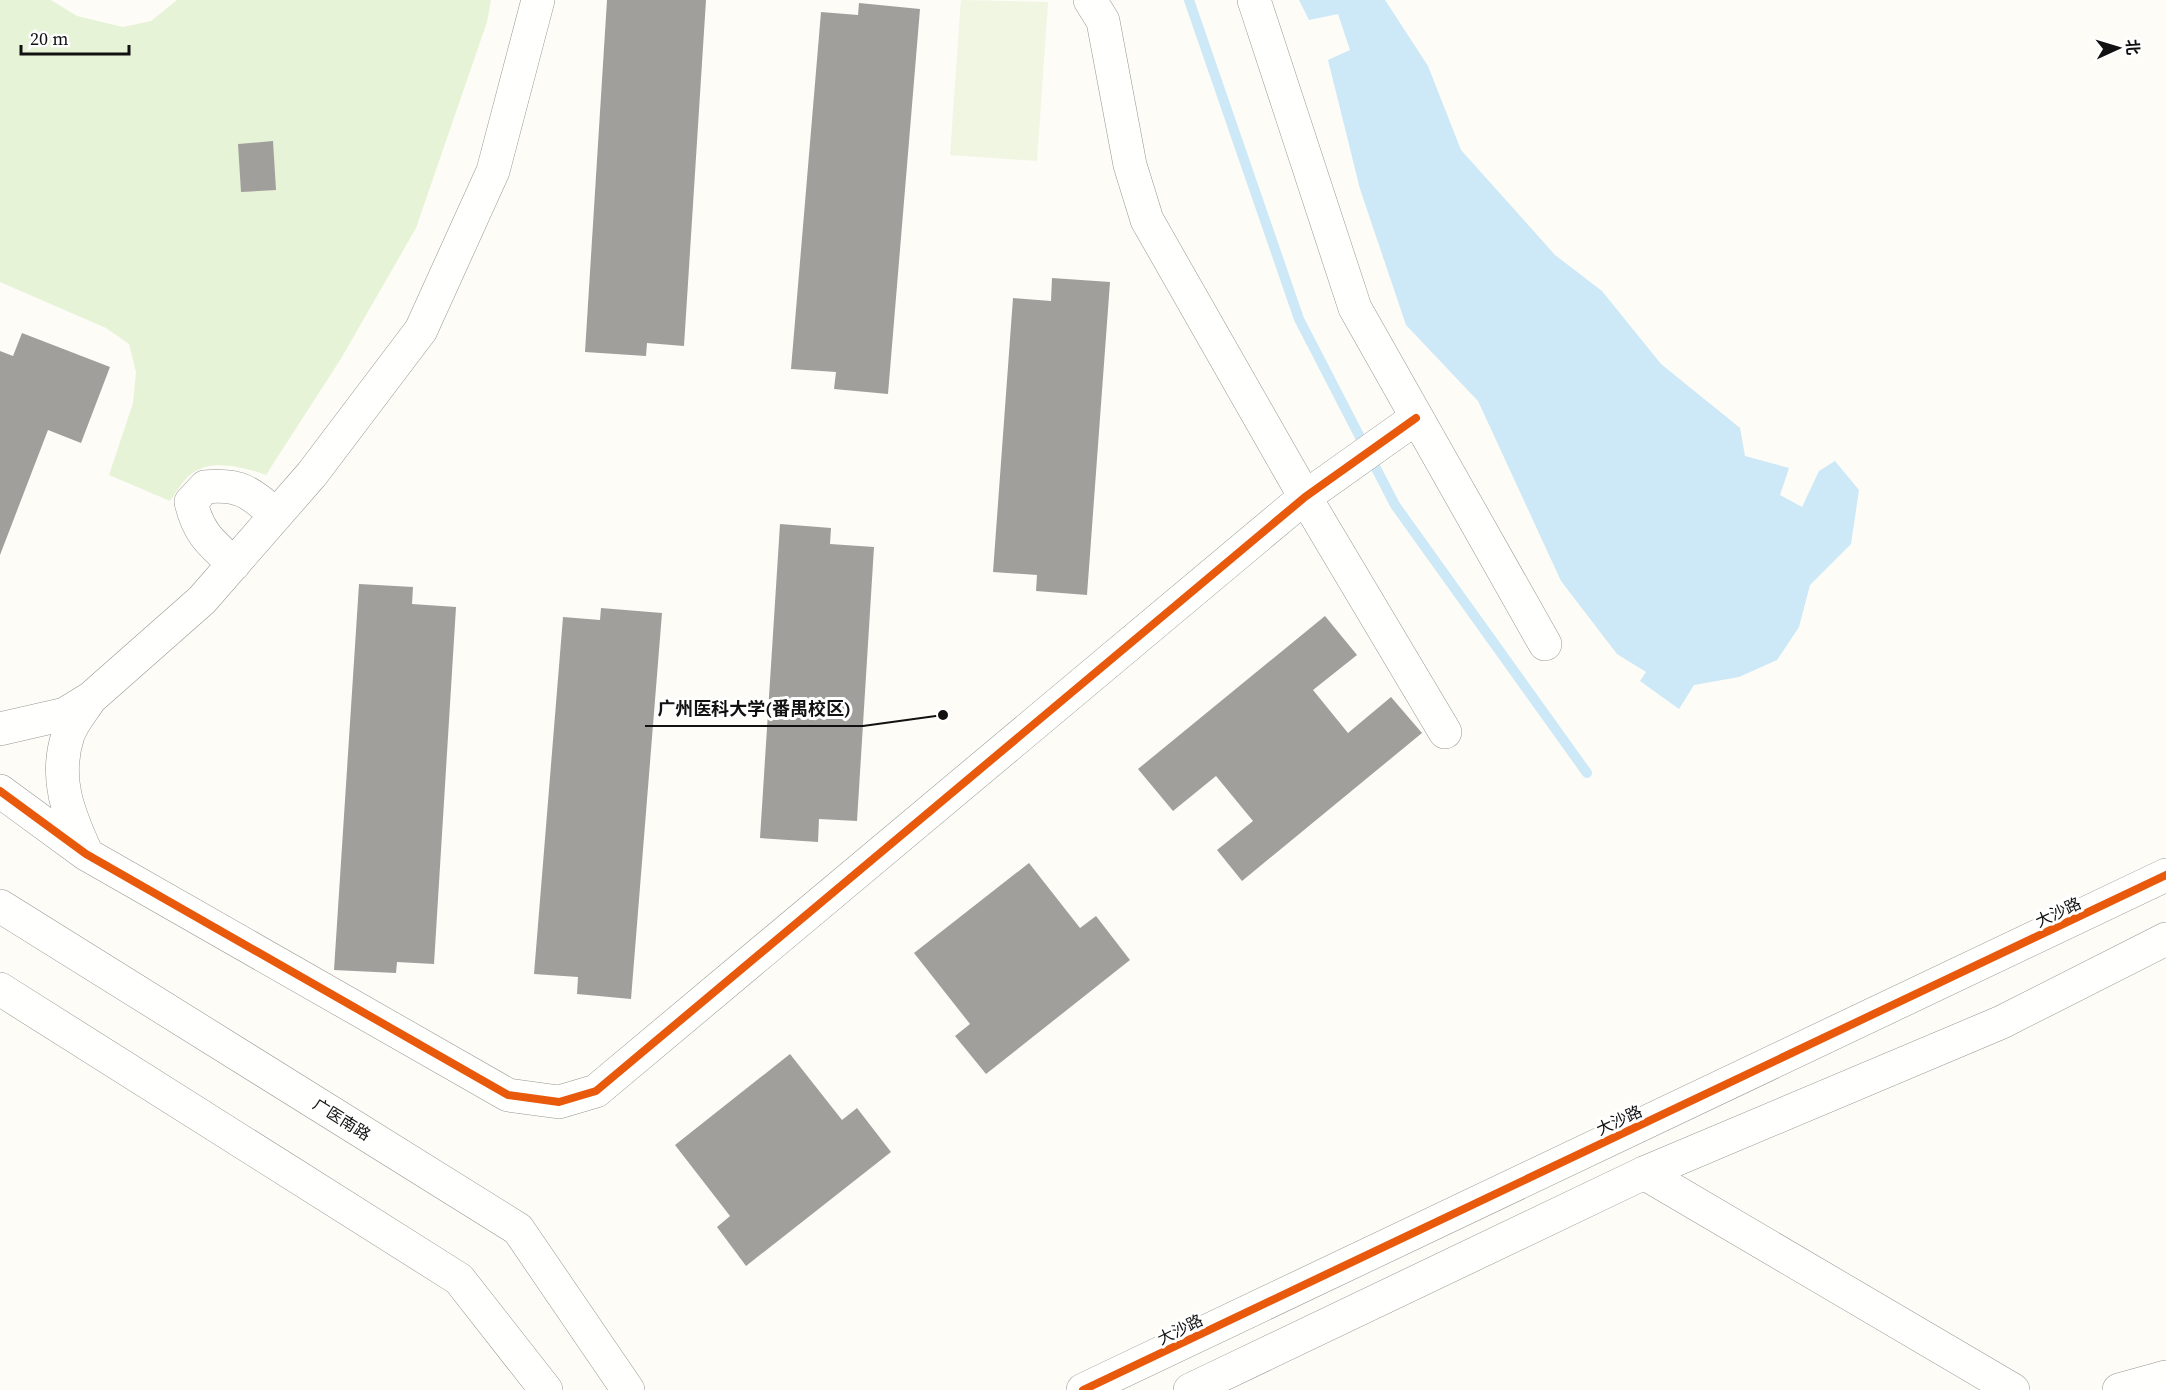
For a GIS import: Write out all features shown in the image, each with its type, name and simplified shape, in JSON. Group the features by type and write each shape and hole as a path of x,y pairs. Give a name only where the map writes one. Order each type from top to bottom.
{"street":[{"path":"0,729 65,714 91,698 202,600 312,474 421,330 493,171 538,0"},
{"path":"1090,0 1103,21 1130,165 1148,220 1305,497 1445,732"},
{"path":"1254,0 1355,308 1545,644"},
{"path":"0,791 87,854 508,1095 559,1102 597,1091 1305,497 1416,418"},
{"path":"234,564 204,536 196,521 191,502 205,487 223,485 247,490 276,515"},
{"path":"87,854 66,807 61,770 68,734 91,698"},
{"name":"大沙路","path":"1083,1390 2166,875"},
{"name":"广医南路","path":"0,906 518,1229 628,1390"},
{"path":"1190,1390 1644,1173 2002,1022 2166,939"},
{"path":"0,989 459,1279 546,1390"},
{"path":"1644,1173 2013,1390"},
{"path":"2119,1390 2166,1377"}],"green space":[{"path":"0,0 51,0 77,16 123,27 151,21 177,0 491,0 487,22 416,228 342,357 266,475 238,467 208,466 191,474 170,501 109,475 133,403 136,372 129,344 106,328 0,282"},
{"path":"961,0 1048,2 1037,161 950,155"}],"water":[{"path":"1299,0 1385,0 1428,66 1461,150 1555,255 1602,291 1661,364 1740,428 1745,456 1789,468 1780,495 1802,507 1819,471 1835,461 1859,490 1851,544 1810,585 1799,627 1777,660 1739,677 1694,685 1679,709 1640,681 1646,672 1617,654 1561,581 1478,401 1406,325 1360,189 1328,60 1350,50 1338,14 1309,20"}],"building":[{"path":"607,0 706,0 684,346 647,343 646,356 585,352"},
{"path":"859,3 920,9 888,394 834,389 836,372 791,369 821,12 858,15"},
{"path":"273,141 276,190 241,192 238,144"},
{"path":"1052,278 1110,282 1087,595 1036,591 1037,575 993,572 1013,298 1051,301"},
{"path":"22,333 110,367 81,443 48,430 0,555 0,351 13,356"},
{"path":"780,524 831,528 830,544 874,547 857,821 819,819 818,842 760,838"},
{"path":"359,584 413,587 412,604 456,607 434,964 397,962 396,973 334,970"},
{"path":"601,608 662,613 631,999 577,994 578,977 534,974 563,617 600,620"},
{"path":"1325,616 1357,655 1313,690 1348,733 1391,697 1422,733 1242,881 1217,850 1253,821 1216,776 1173,811 1138,769"},
{"path":"1029,863 1080,928 1096,916 1130,960 986,1074 955,1036 970,1024 914,953"},
{"path":"790,1054 842,1120 857,1108 891,1152 746,1266 717,1227 730,1216 675,1145"}],"waterway":[{"path":"1189,0 1299,319 1395,505 1587,773"}],"cycle path":[{"path":"0,791 86,854 508,1095 559,1102 596,1091 1305,497 1416,418"},
{"path":"1083,1390 2166,875"}],"place":[{"name":"广州医科大学(番禺校区)","path":"943,715"}]}
